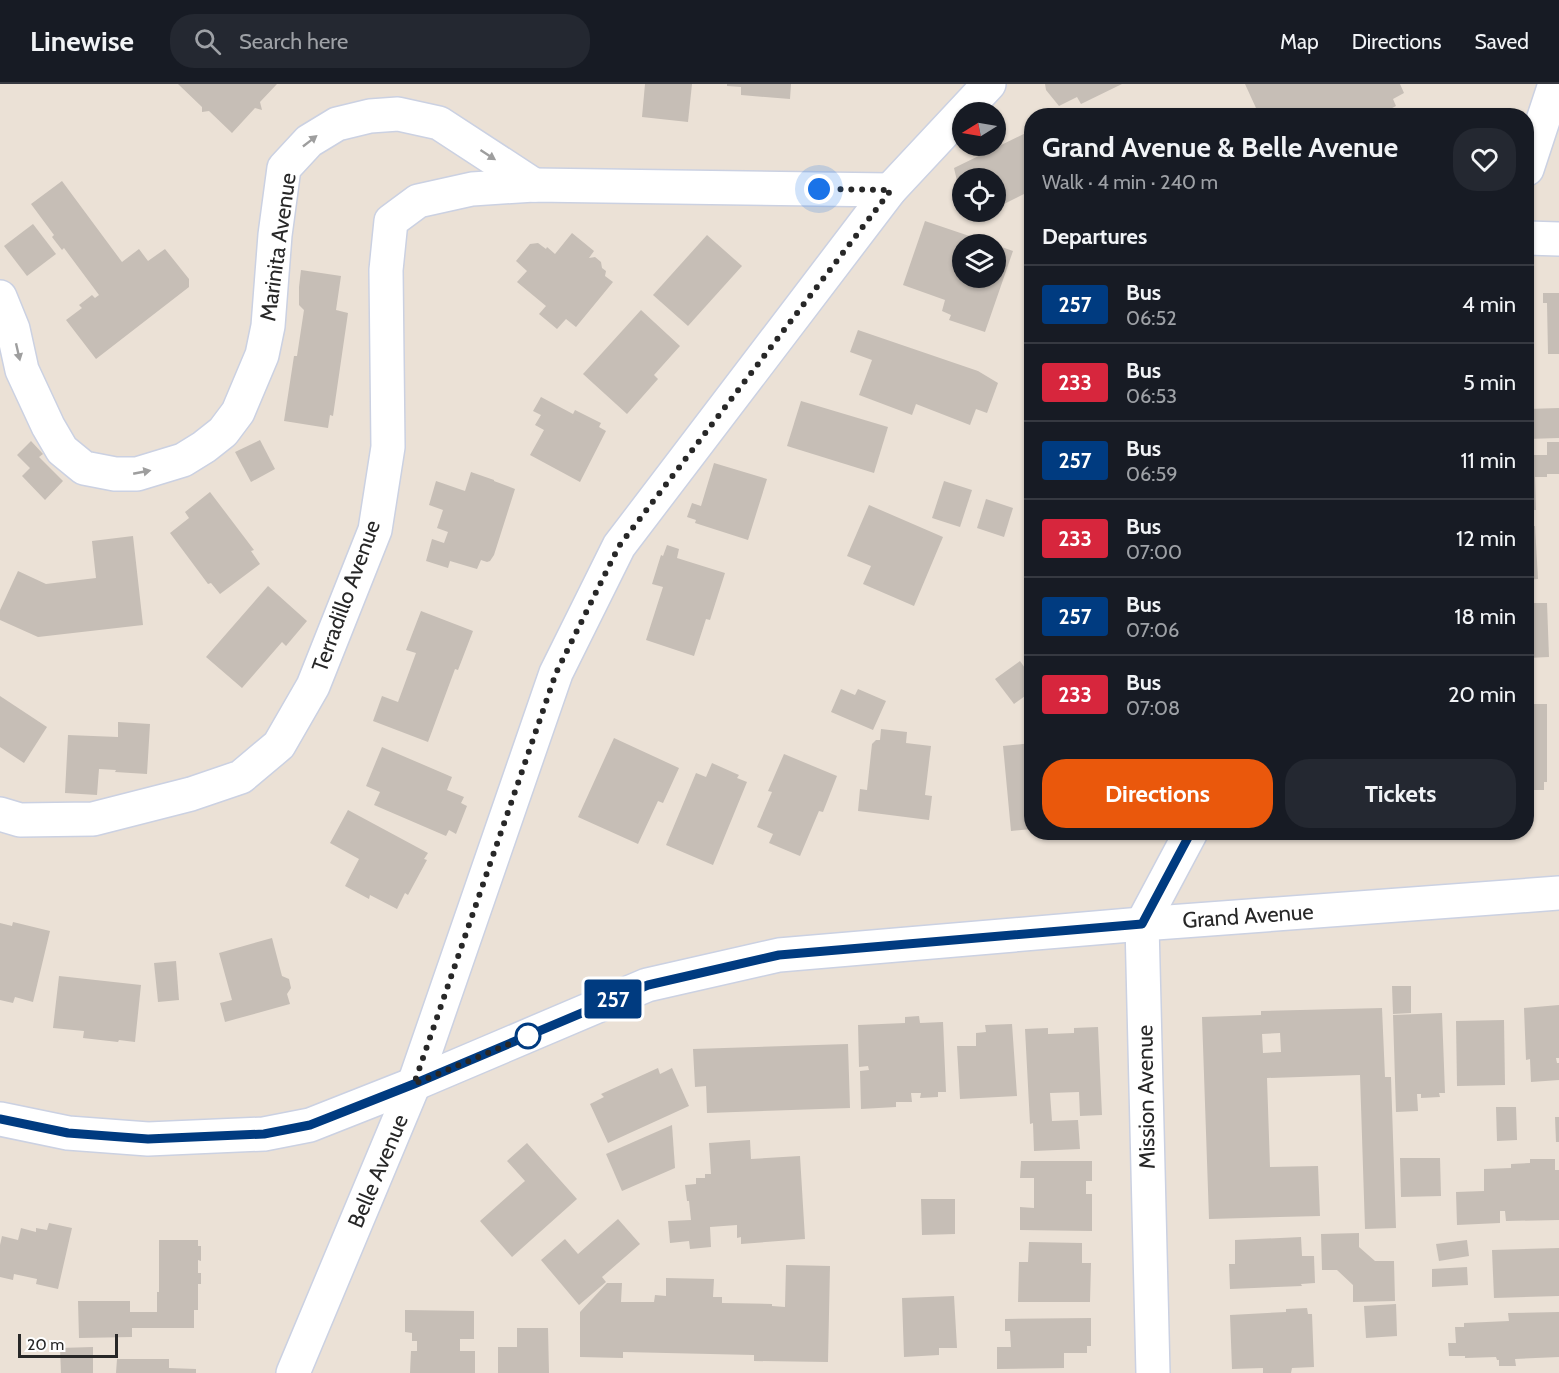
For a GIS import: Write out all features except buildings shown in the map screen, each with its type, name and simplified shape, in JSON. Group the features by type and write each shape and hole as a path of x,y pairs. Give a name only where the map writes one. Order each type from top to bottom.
{"street":[{"name":"Belle Avenue","path":"293,1373 414,1084 556,673 619,546 891,190 989,84"},
{"path":"1534,146 1555,84"},
{"name":"Marinita Avenue","path":"0,297 13,329 22,370 62,450 84,468 115,474 136,474 183,460 223,432 238,412 262,355 268,326 275,235 284,168 309,141 337,124 370,116 398,114 414,117 439,123 534,185"},
{"path":"534,185 891,190"},
{"name":"Terradillo Avenue","path":"0,814 20,820 93,819 191,795 241,777 279,745 313,686 375,531 388,447 386,270 391,221 418,201 472,189 534,185"},
{"path":"1534,238 1559,239"},
{"name":"Mission Avenue","path":"1153,1373 1142,924 1187,840"},
{"name":"Grand Avenue","path":"0,1119 68,1133 148,1139 264,1134 310,1125 414,1084 648,985 779,955 1142,924 1559,893"}],"bus line":[{"name":"257","path":"0,1119 68,1133 148,1139 264,1134 310,1125 414,1084 648,985 779,955 1142,924 1187,840"}],"route":[{"path":"528,1036 414,1084 556,673 619,546 891,190 819,189"}]}
